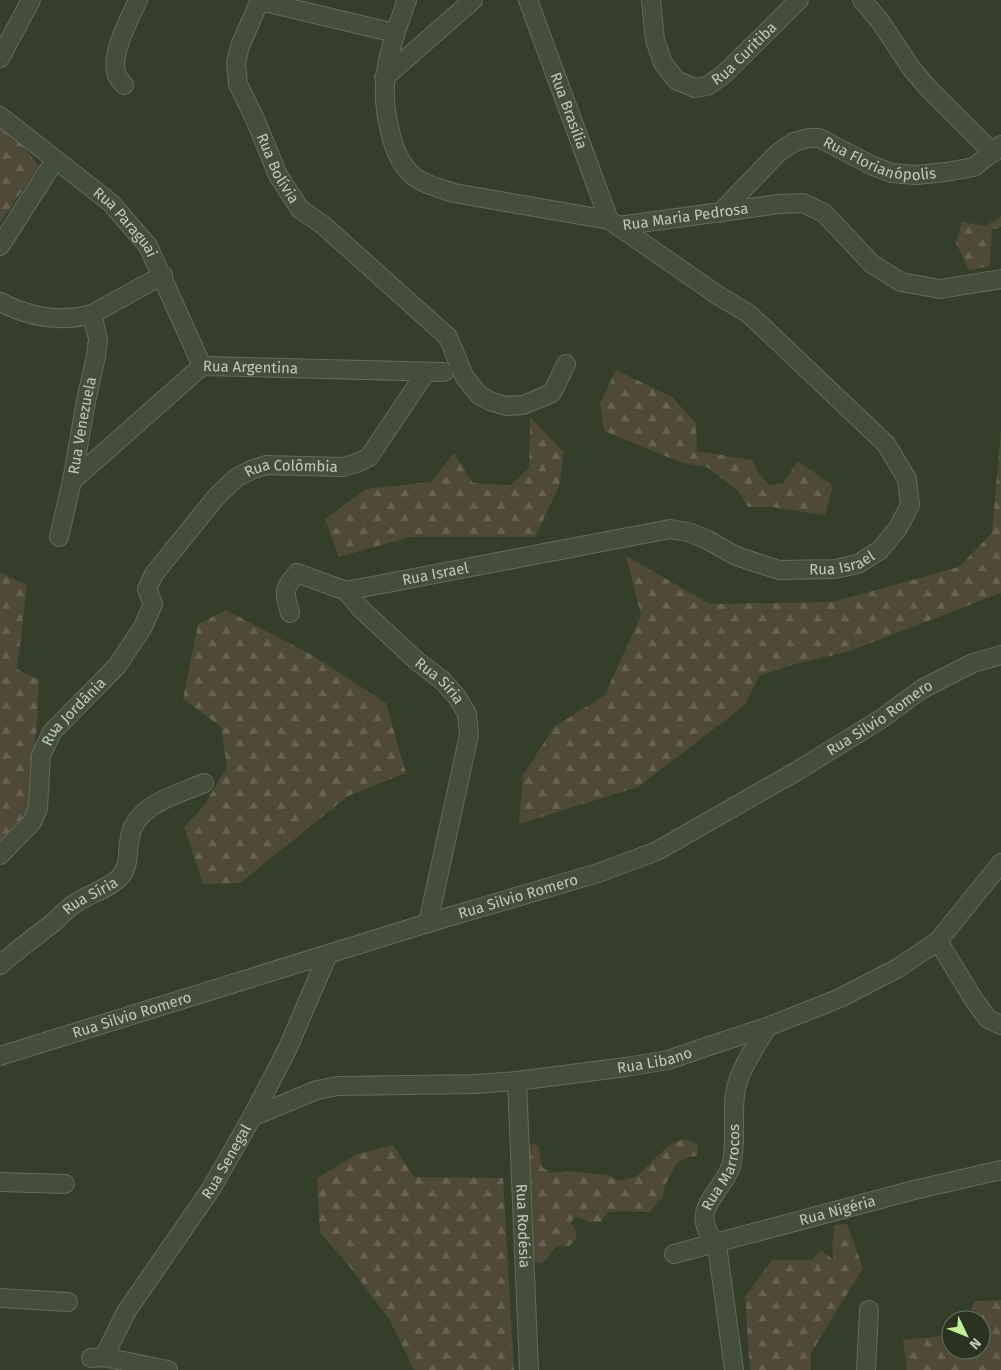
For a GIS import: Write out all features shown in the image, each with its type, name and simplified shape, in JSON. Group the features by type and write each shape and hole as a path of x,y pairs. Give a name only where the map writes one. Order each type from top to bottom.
{"street":[{"path":"0,58 32,0"},
{"path":"124,85 117,76 115,65 117,52 138,0"},
{"path":"260,0 395,34"},
{"name":"Rua Bolívia","path":"260,0 240,46 236,63 238,84 278,175 300,209 323,225 448,337 464,376 479,395 506,406 522,405 552,393 566,364"},
{"name":"Rua Maria Pedrosa","path":"407,0 395,34 384,78 385,112 393,147 409,172 420,180 454,193 613,223 720,213 779,204 803,203 824,213 872,264 901,282 940,288 1001,279"},
{"path":"384,78 473,0"},
{"name":"Rua Brasília","path":"528,0 613,223"},
{"name":"Rua Curitiba","path":"651,0 654,40 662,63 676,80 694,88 707,86 724,75 799,0"},
{"path":"862,0 880,21 911,68 929,89 997,149"},
{"name":"Rua Paraguai","path":"0,116 111,203 148,246 163,275 202,366"},
{"name":"Rua Florianópolis","path":"720,213 778,153 794,142 809,138 819,138 871,165 891,173 931,174 974,167 997,149"},
{"path":"0,246 55,160"},
{"name":"Rua Israel","path":"346,591 670,529 697,536 736,556 779,570 835,569 858,564 880,550 898,528 910,505 907,479 886,444 749,314 613,223"},
{"path":"0,302 14,310 37,317 62,319 81,317 92,314 163,275"},
{"name":"Rua Venezuela","path":"60,537 96,356 98,339 92,314"},
{"name":"Rua Argentina","path":"72,481 202,366 444,372"},
{"name":"Rua Colômbia","path":"154,574 217,496 236,478 266,465 343,467 369,457 426,372"},
{"name":"Rua Síria","path":"290,612 285,596 286,586 297,573 346,591 360,608 417,661 442,681 457,697 467,714 469,735 428,923"},
{"name":"Rua Jordânia","path":"0,855 32,822 38,808 41,756 52,732 117,666 143,627 154,604 147,589 154,574"},
{"name":"Rua Silvio Romero","path":"0,1056 428,923 598,873 657,850 804,767 881,719 922,689 973,663 1001,655"},
{"name":"Rua Síria","path":"0,966 72,905 119,878 125,870 128,861 132,829 136,820 143,813 164,801 204,783"},
{"name":"Rua Libano","path":"252,1117 317,1090 338,1086 476,1084 626,1068 668,1060 767,1027 840,998 898,968 938,941 1001,863"},
{"path":"938,941 974,1000 988,1019 1001,1025"},
{"name":"Rua Senegal","path":"168,1370 98,1357 126,1312 211,1189 288,1050 328,954"},
{"name":"Rua Marrocos","path":"734,1370 720,1263 714,1242 706,1228 705,1212 732,1164 735,1139 736,1085 767,1027"},
{"name":"Rua Rodésia","path":"518,1081 529,1370"},
{"name":"Rua Nigéria","path":"674,1254 714,1242 1001,1170"},
{"path":"0,1182 65,1184"},
{"path":"0,1298 68,1302"},
{"path":"866,1370 869,1310"}],"green space":[{"path":"0,128 13,134 39,166 0,223"},
{"path":"1001,216 1001,227 992,230 990,266 969,270 956,243 962,222 986,226"},
{"path":"616,370 672,397 696,423 697,451 752,460 759,474 769,485 783,483 798,461 833,486 825,515 771,507 748,507 738,491 707,467 682,463 604,431 600,403"},
{"path":"530,417 564,452 559,487 535,537 410,537 339,557 325,519 366,489 431,482 454,453 473,483 511,485 529,467"},
{"path":"1001,429 1001,593 847,652 795,664 759,676 745,705 638,787 519,824 523,775 554,727 605,695 641,615 626,556 710,604 832,602 959,567 992,533"},
{"path":"0,572 27,585 17,669 39,680 29,812 0,842"},
{"path":"226,610 312,655 386,703 406,773 348,796 240,883 203,884 184,827 203,807 227,767 221,727 183,699 198,624"},
{"path":"683,1139 698,1144 697,1156 688,1157 677,1163 665,1185 663,1197 649,1212 609,1212 601,1222 589,1222 575,1216 571,1223 576,1231 576,1239 569,1246 557,1246 542,1264 530,1260 525,1166 529,1146 534,1143 539,1148 542,1167 551,1173 567,1171 606,1175 620,1181 636,1177 668,1146"},
{"path":"393,1145 414,1177 503,1178 514,1370 414,1370 389,1319 350,1267 320,1233 317,1178 357,1154"},
{"path":"847,1224 863,1268 811,1353 811,1370 750,1370 745,1297 772,1260 812,1260 821,1250 834,1260 832,1247 835,1225"},
{"path":"1001,1300 1001,1370 907,1370 903,1340 941,1336 941,1360 991,1360 991,1310 972,1310 974,1301"}]}
